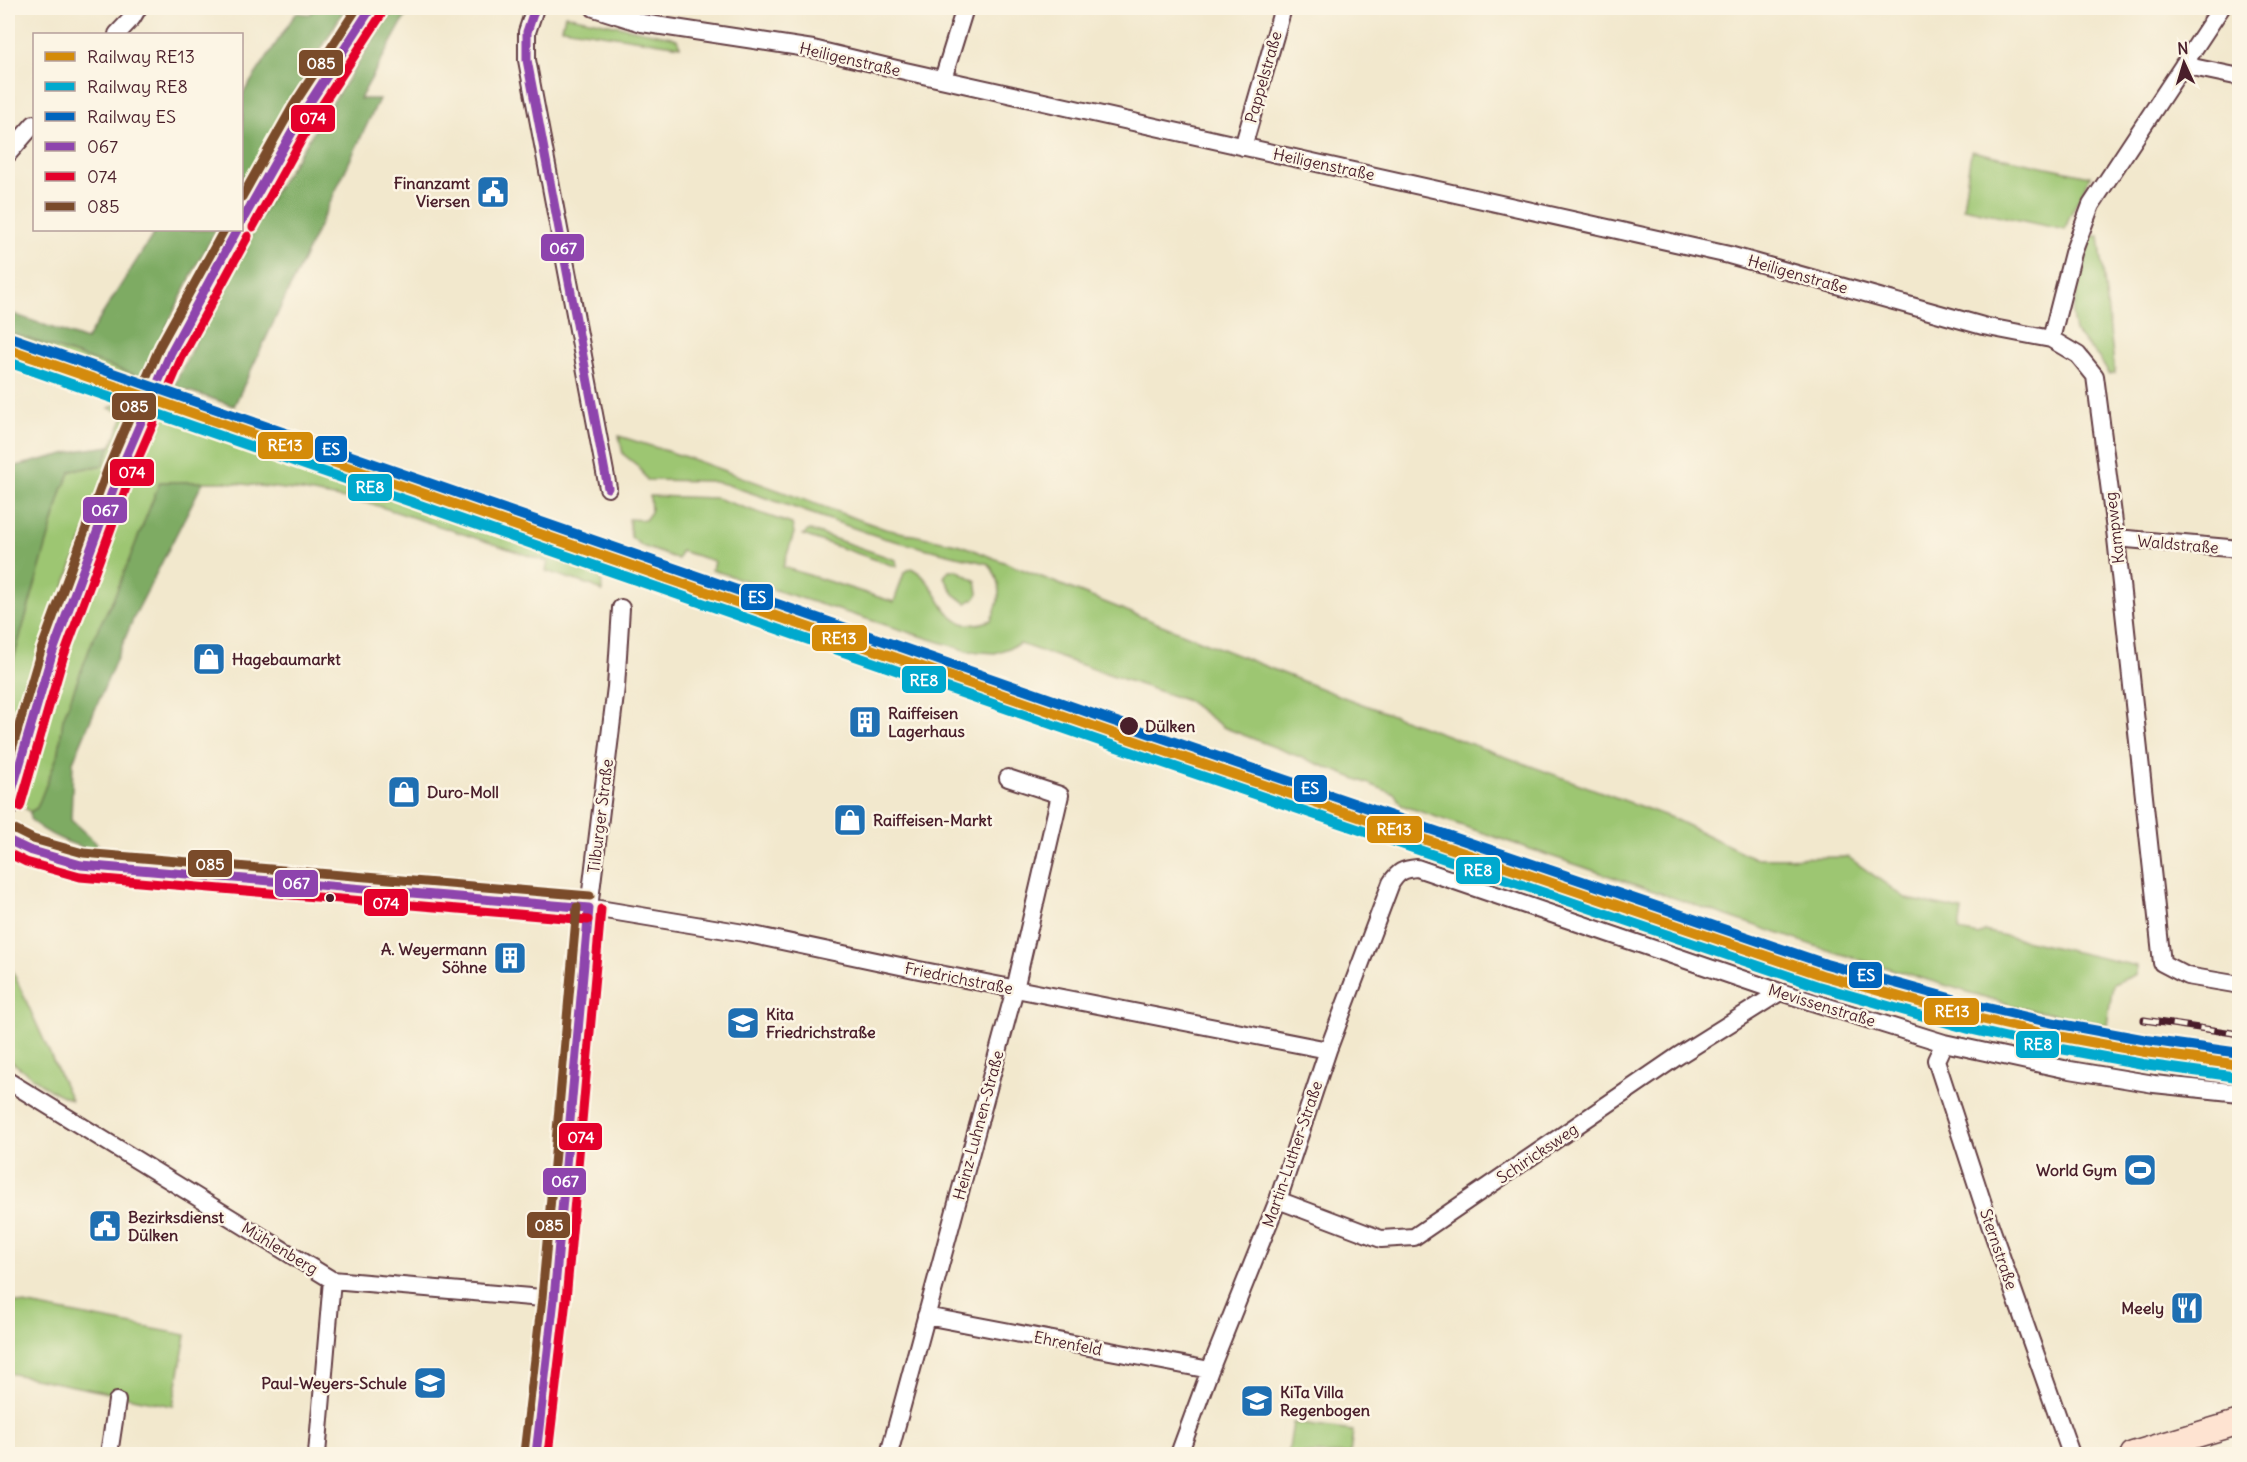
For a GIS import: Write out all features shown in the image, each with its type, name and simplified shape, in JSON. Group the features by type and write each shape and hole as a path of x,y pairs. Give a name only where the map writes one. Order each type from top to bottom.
{"main road":[{"path":"243,219 339,53 371,8"},
{"path":"8,804 52,654 119,473 171,352 236,231"},
{"path":"2133,1455 2240,1422"}],"street":[{"path":"118,33 138,8"},
{"path":"536,8 527,32 527,60 608,488"},
{"name":"Heiligenstraße","path":"594,8 642,23 813,49 1666,240 1748,260 1983,326 2051,339"},
{"path":"943,79 965,8"},
{"name":"Pappelstraße","path":"1243,147 1283,8"},
{"path":"2051,339 2073,253 2091,205 2220,8"},
{"path":"2182,65 2240,77"},
{"path":"8,154 33,125"},
{"name":"Kampweg","path":"2051,339 2078,355 2095,376 2116,538 2162,963 2187,976 2240,985"},
{"name":"Waldstraße","path":"2116,538 2240,549"},
{"name":"Tilburger Straße","path":"536,1455 554,1299 589,908 616,687 621,608"},
{"name":"Heinz-Luhnen-Straße","path":"889,1455 1015,989 1060,795 1008,778"},
{"name":"Friedrichstraße","path":"8,840 29,850 81,865 589,908 744,933 1328,1050"},
{"name":"Mevissenstraße","path":"1416,868 1780,992 1944,1043 2064,1069 2154,1084 2240,1093"},
{"name":"Martin-Luther-Straße","path":"1179,1455 1210,1370 1278,1200 1328,1050 1390,884 1404,869 1416,868"},
{"name":"Schiricksweg","path":"1278,1200 1381,1239 1414,1237 1678,1056 1780,992"},
{"name":"Sternstraße","path":"1944,1043 1936,1060 1990,1225 2071,1455"},
{"name":"Mühlenberg","path":"8,1081 332,1280 554,1299"},
{"path":"317,1455 332,1280"},
{"name":"Ehrenfeld","path":"926,1316 1210,1370"},
{"path":"109,1455 117,1401"}],"green space":[{"path":"315,8 345,8 243,184 243,93 296,13 310,14"},
{"path":"394,8 410,8 360,99 379,99 234,406 174,386 210,311 272,196"},
{"path":"565,15 672,37 677,39 680,46 562,28"},
{"path":"1971,151 2090,176 2065,230 1963,208"},
{"path":"155,231 215,231 142,377 8,332 8,312 86,340"},
{"path":"2091,236 2099,236 2115,373 2109,374 2099,358 2075,332 2072,314"},
{"path":"8,332 142,377 139,384 8,340"},
{"path":"8,356 139,401 70,572 8,747 8,679 62,490 71,471 103,465 125,414 109,408 119,402 8,363"},
{"path":"158,407 601,567 602,592 593,586 546,571 548,562 372,504 302,491 225,482 160,482 116,593 94,637 63,719 59,752 37,808 30,812 19,803 64,643"},
{"path":"619,436 689,458 885,529 961,545 1335,694 1672,818 1754,858 1848,857 1907,899 1962,910 1959,931 1978,935 1984,931 2137,966 2137,974 2113,984 2107,1025 2018,1007 1821,948 1401,805 1395,794 1223,727 1188,701 1020,644 995,653 968,651 712,570 714,561 681,551 678,559 642,546 631,537 629,519 645,520 651,512 650,496 716,498 792,524 794,533 783,567 894,602 904,573 911,568 922,575 944,608 962,623 974,624 991,620 999,592 997,578 989,564 883,538 725,484 709,481 647,480 638,466 623,454"},
{"path":"111,446 103,465 71,471 62,490 8,679 8,468 81,450"},
{"path":"160,482 203,482 134,617 73,762 71,820 108,854 76,845 46,832 30,819 30,812 37,808 59,752 63,719 94,637 116,593"},
{"path":"809,530 896,560 897,567 803,535"},
{"path":"949,570 957,570 976,581 978,593 976,598 966,603 954,594 944,577"},
{"path":"8,961 71,1100 50,1090 8,1059"},
{"path":"8,1301 186,1335 173,1406 8,1373"},
{"path":"1293,1423 1353,1431 1350,1454 1288,1454"}],"railway":[{"path":"2144,1020 2240,1034"}],"rail line":[{"name":"ES","path":"12,338 1151,734 1826,964 1975,1005 2044,1021 2147,1040 2240,1053"},
{"name":"RE13","path":"8,349 1147,745 1822,975 1972,1017 2042,1033 2145,1052 2240,1065"},
{"name":"RE8","path":"8,362 1143,756 1818,986 1969,1029 2039,1045 2143,1064 2238,1077"}],"transit line":[{"name":"085","path":"243,195 293,106 357,8"},
{"name":"067","path":"243,219 303,113 371,8"},
{"name":"067","path":"535,8 527,32 527,60 608,488"},
{"name":"074","path":"253,227 313,119 381,15"},
{"name":"085","path":"8,763 41,650 108,468 160,346 223,231"},
{"name":"067","path":"8,804 52,654 119,473 171,352 236,231"},
{"name":"074","path":"20,807 63,658 130,477 182,357 248,236"},
{"name":"085","path":"13,829 33,839 83,853 590,896"},
{"name":"067","path":"8,840 29,850 81,865 589,908"},
{"name":"074","path":"8,853 26,862 80,877 588,920"},
{"name":"085","path":"524,1453 542,1298 577,907"},
{"name":"067","path":"536,1454 554,1299 589,908"},
{"name":"074","path":"548,1454 566,1300 601,909"}],"place":[{"name":"Finanzamt Viersen","path":"493,192"},
{"name":"Hagebaumarkt","path":"209,659"},
{"name":"Raiffeisen Lagerhaus","path":"865,722"},
{"name":"Dülken","path":"1129,726"},
{"name":"Duro-Moll","path":"404,792"},
{"name":"Raiffeisen-Markt","path":"850,820"},
{"name":"A. Weyermann Söhne","path":"510,958"},
{"name":"Kita Friedrichstraße","path":"743,1023"},
{"name":"World Gym","path":"2140,1170"},
{"name":"Bezirksdienst Dülken","path":"105,1226"},
{"name":"Meely","path":"2187,1308"},
{"name":"Paul-Weyers-Schule","path":"430,1383"},
{"name":"KiTa Villa Regenbogen","path":"1257,1401"}]}
